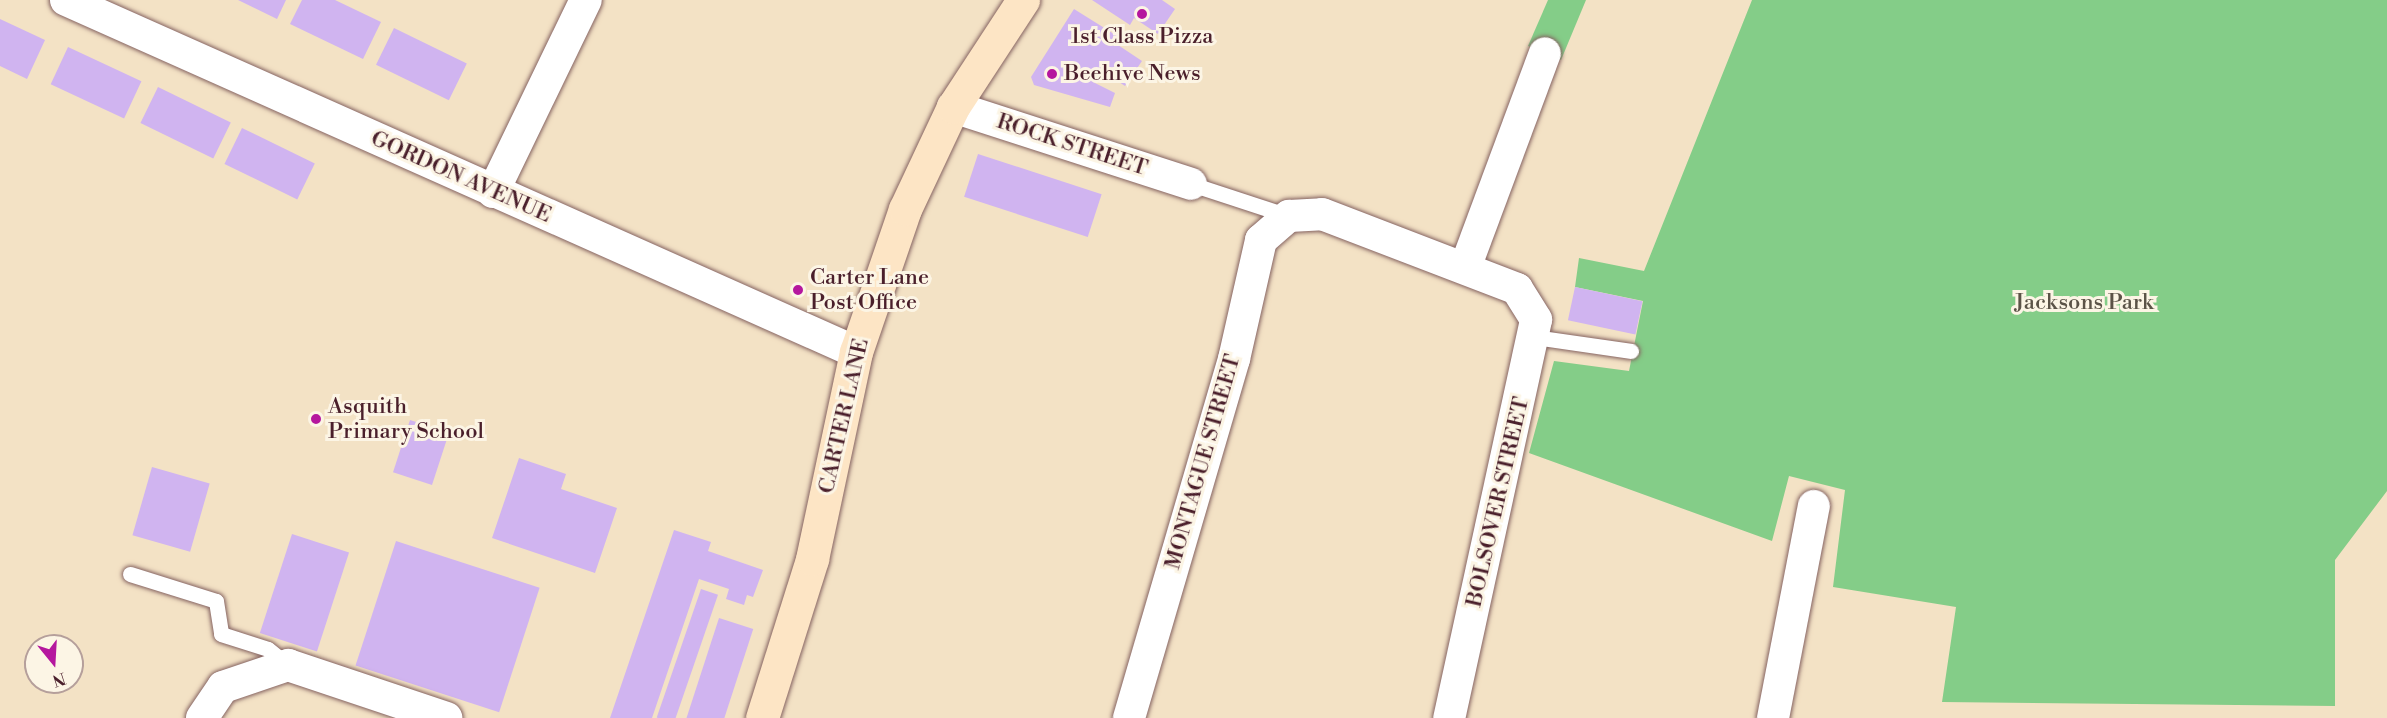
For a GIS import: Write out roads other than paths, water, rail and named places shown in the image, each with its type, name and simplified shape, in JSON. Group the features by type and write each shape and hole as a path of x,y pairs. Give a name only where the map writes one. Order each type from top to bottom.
{"main road":[{"name":"CARTER LANE","path":"762,718 812,559 856,352 905,209 953,107 1023,0"}],"street":[{"name":"GORDON AVENUE","path":"66,0 856,352"},
{"path":"493,192 586,0"},
{"path":"1289,216 1322,214 1465,268 1545,53"},
{"name":"ROCK STREET","path":"953,107 1191,184"},
{"name":"MONTAGUE STREET","path":"1129,718 1234,359 1261,240 1289,216"},
{"name":"BOLSOVER STREET","path":"1449,718 1511,443 1536,320 1517,289 1465,268"},
{"path":"1773,718 1814,506"},
{"path":"202,718 223,687 288,665 446,718"}],"lane":[{"path":"1191,184 1289,216"},
{"path":"1534,337 1631,351"},
{"path":"130,574 216,601 221,634 268,649 288,665"}],"place":[{"name":"1st Class Pizza","path":"1142,14"},
{"name":"Beehive News","path":"1052,74"},
{"name":"Carter Lane Post Office","path":"798,290"},
{"name":"Asquith Primary School","path":"316,419"}],"park label":[{"name":"Jacksons Park","path":"2084,303"}]}
